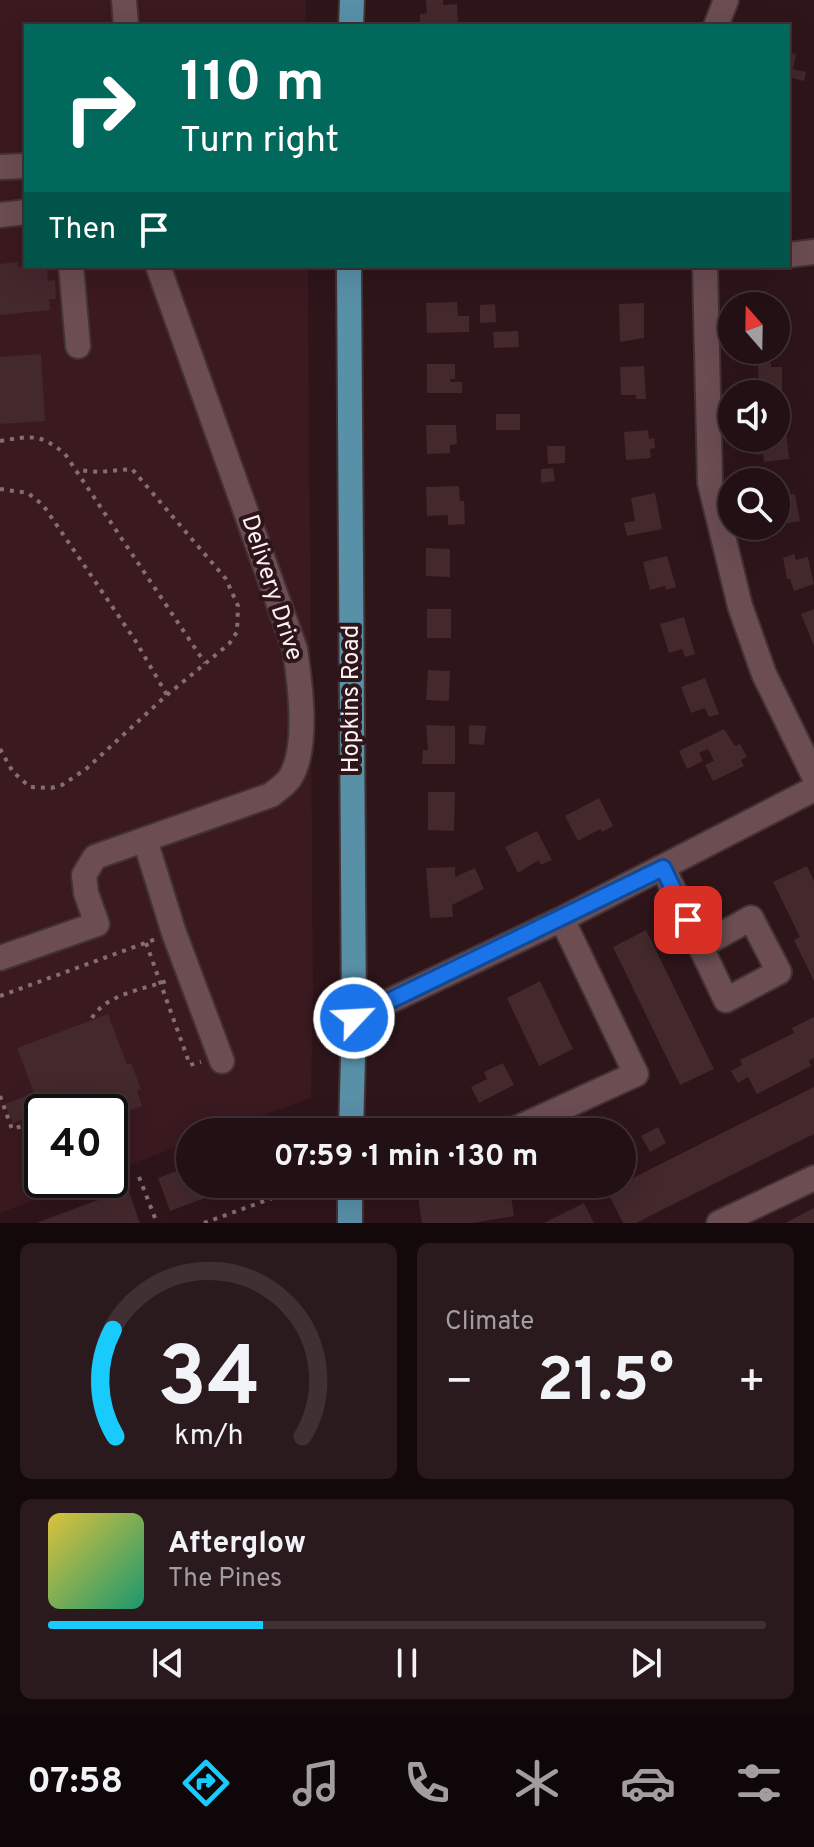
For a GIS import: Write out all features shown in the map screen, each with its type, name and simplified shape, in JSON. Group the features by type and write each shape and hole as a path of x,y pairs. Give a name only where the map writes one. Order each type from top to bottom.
{"main road":[{"path":"351,24 352,0"},
{"name":"Hopkins Road","path":"349,268 354,1018 351,1118"},
{"path":"350,1198 350,1223"}],"street":[{"path":"124,0 126,24"},
{"path":"717,24 726,0"},
{"path":"0,167 24,166"},
{"path":"0,215 24,212"},
{"path":"790,255 814,252"},
{"path":"71,268 78,346"},
{"name":"Delivery Drive","path":"0,958 97,924 86,893 84,875 95,857 271,795 289,779 299,755 300,690 295,649 159,268"},
{"path":"705,268 710,483 740,606 764,674 814,776"},
{"path":"354,1018 562,919 814,789"},
{"path":"145,840 174,933 222,1061"},
{"path":"663,868 701,946"},
{"path":"540,1118 636,1074 562,919"},
{"path":"719,1223 814,1178"}],"path":[{"path":"0,441 39,437 50,441 65,454 205,663"},
{"path":"0,749 13,772 30,787 62,785 86,769 167,695 229,644 237,632 238,606 226,579 132,469 77,470"},
{"path":"0,489 28,493 43,505 135,640 167,695"},
{"path":"0,996 147,942 190,1065 193,1064"},
{"path":"92,1018 97,1008 107,1002 167,981"},
{"path":"0,1096 12,1129 24,1125"},
{"path":"139,1177 157,1223"},
{"path":"204,1223 273,1198"}],"shaded area":[{"path":"0,0 306,0 306,24 24,24 24,268 308,268 311,1098 256,1118 176,1118 176,1147 128,1165 128,1094 24,1094 24,1198 40,1198 0,1213"}],"building":[{"path":"426,0 443,0 443,5 457,4 458,24 420,24 420,14 427,13"},
{"path":"790,52 796,54 793,69 806,72 804,81 790,78"},
{"path":"18,262 18,267 47,268 48,281 55,280 56,299 49,299 50,310 0,315 0,264"},
{"path":"457,302 458,316 469,316 469,332 427,333 426,303"},
{"path":"644,303 644,338 620,342 619,304"},
{"path":"495,304 496,322 480,323 480,305"},
{"path":"518,331 519,347 494,348 493,332"},
{"path":"41,354 45,421 0,424 0,357"},
{"path":"427,364 455,364 455,379 450,379 450,382 462,382 462,393 427,393"},
{"path":"758,364 782,367 782,380 759,380"},
{"path":"644,366 646,399 621,395 620,367"},
{"path":"496,414 520,414 520,430 496,430"},
{"path":"426,425 456,425 457,444 450,445 450,453 427,454"},
{"path":"648,430 649,439 654,438 655,448 650,449 651,458 626,460 624,432"},
{"path":"547,446 565,446 565,463 548,464"},
{"path":"756,452 788,452 789,459 764,462 763,454 757,455"},
{"path":"553,468 555,481 541,483 541,469"},
{"path":"459,486 460,501 464,501 465,524 448,525 448,515 427,516 426,487"},
{"path":"655,493 662,529 627,536 624,523 635,521 631,498"},
{"path":"790,494 795,494 800,521 790,523"},
{"path":"426,548 450,549 450,577 426,576"},
{"path":"794,554 796,560 808,557 814,584 794,591 790,579 787,579 783,558"},
{"path":"667,556 676,587 650,590 643,562"},
{"path":"427,609 451,609 451,638 427,638"},
{"path":"814,609 814,646 801,614"},
{"path":"684,617 695,654 685,657 682,649 669,653 660,624"},
{"path":"428,670 450,671 449,701 426,700"},
{"path":"705,678 719,714 709,717 705,708 691,713 681,687"},
{"path":"426,725 455,726 455,764 422,764 423,750 428,750"},
{"path":"469,725 486,726 484,745 469,744"},
{"path":"724,729 735,746 740,744 747,757 741,760 744,766 713,781 705,765 714,761 708,749 699,753 703,761 687,769 679,751"},
{"path":"428,792 455,792 454,831 428,830"},
{"path":"599,798 613,826 578,841 565,816"},
{"path":"537,831 552,860 541,865 539,860 518,873 505,847"},
{"path":"807,866 814,881 814,981 794,940 800,937 773,882"},
{"path":"455,867 455,877 475,868 484,889 452,905 453,917 430,918 426,868"},
{"path":"646,930 714,1069 680,1085 613,947"},
{"path":"540,981 573,1049 539,1066 507,998"},
{"path":"108,1014 127,1064 131,1063 141,1089 137,1091 142,1106 128,1111 128,1094 31,1094 34,1093 17,1048"},
{"path":"814,1017 814,1058 809,1061 811,1066 757,1094 748,1077 738,1083 731,1071 742,1065 740,1060 794,1033 792,1028"},
{"path":"503,1063 514,1085 479,1103 471,1087 487,1079 484,1072"},
{"path":"814,1087 814,1134 636,1223 623,1223 610,1198 636,1198 636,1176"},
{"path":"24,1097 24,1119 13,1123 5,1104"},
{"path":"658,1127 666,1143 650,1152 641,1136"},
{"path":"176,1171 176,1198 205,1198 170,1211 158,1178"},
{"path":"128,1189 140,1223 36,1223 104,1198 128,1198"},
{"path":"418,1198 511,1198 514,1216 472,1223 422,1223"},
{"path":"584,1203 594,1223 544,1223"},
{"path":"814,1208 814,1223 785,1223"}],"route":[{"path":"354,1018 663,868 688,920"}]}
